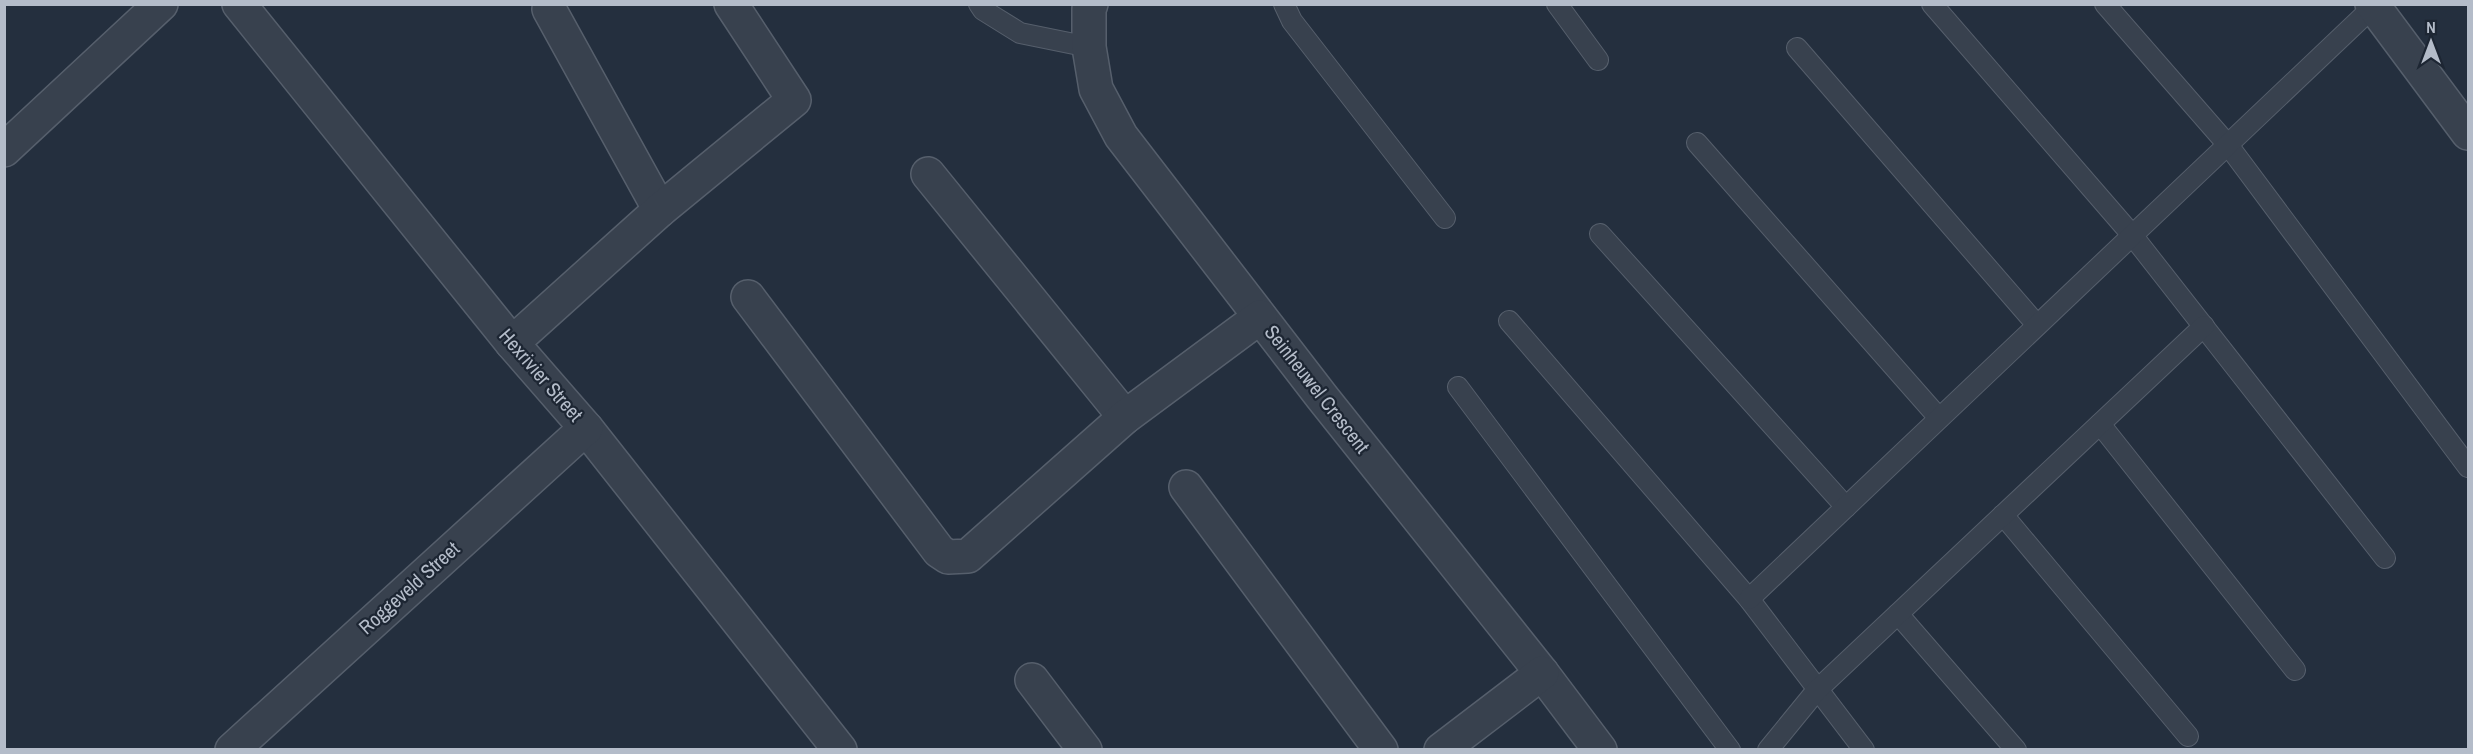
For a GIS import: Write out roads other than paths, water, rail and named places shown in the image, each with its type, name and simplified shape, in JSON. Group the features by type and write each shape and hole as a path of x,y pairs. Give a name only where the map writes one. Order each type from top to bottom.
{"street":[{"path":"4,150 161,4"},
{"name":"Hexrivier Street","path":"239,4 512,343 586,428 840,750"},
{"path":"512,343 660,210 794,100 731,4"},
{"name":"Seinheuwel Crescent","path":"1091,4 1089,47 1096,89 1121,136 1600,750"},
{"path":"2373,6 2469,133"},
{"path":"549,9 660,210"},
{"path":"928,174 1125,417"},
{"path":"748,297 939,551 948,557 968,556 1125,417 1260,317"},
{"name":"Roggeveld Street","path":"232,750 586,428"},
{"path":"1186,487 1381,750"},
{"path":"1441,750 1542,673"},
{"path":"1032,680 1085,750"}],"lane":[{"path":"979,4 983,10 1020,33 1089,47"},
{"path":"1284,4 1292,21 1445,218"},
{"path":"1557,4 1598,60"},
{"path":"1932,4 2132,235 2385,558"},
{"path":"2105,4 2228,145 2469,467"},
{"path":"1749,599 2373,6"},
{"path":"1797,48 2037,325"},
{"path":"1697,143 1939,418"},
{"path":"1600,234 1846,507"},
{"path":"1509,321 1749,599 1864,750"},
{"path":"1768,750 1817,690 2204,326"},
{"path":"1458,387 1730,750"},
{"path":"2100,424 2295,670"},
{"path":"2003,515 2188,736"},
{"path":"1898,614 2016,750"}]}
